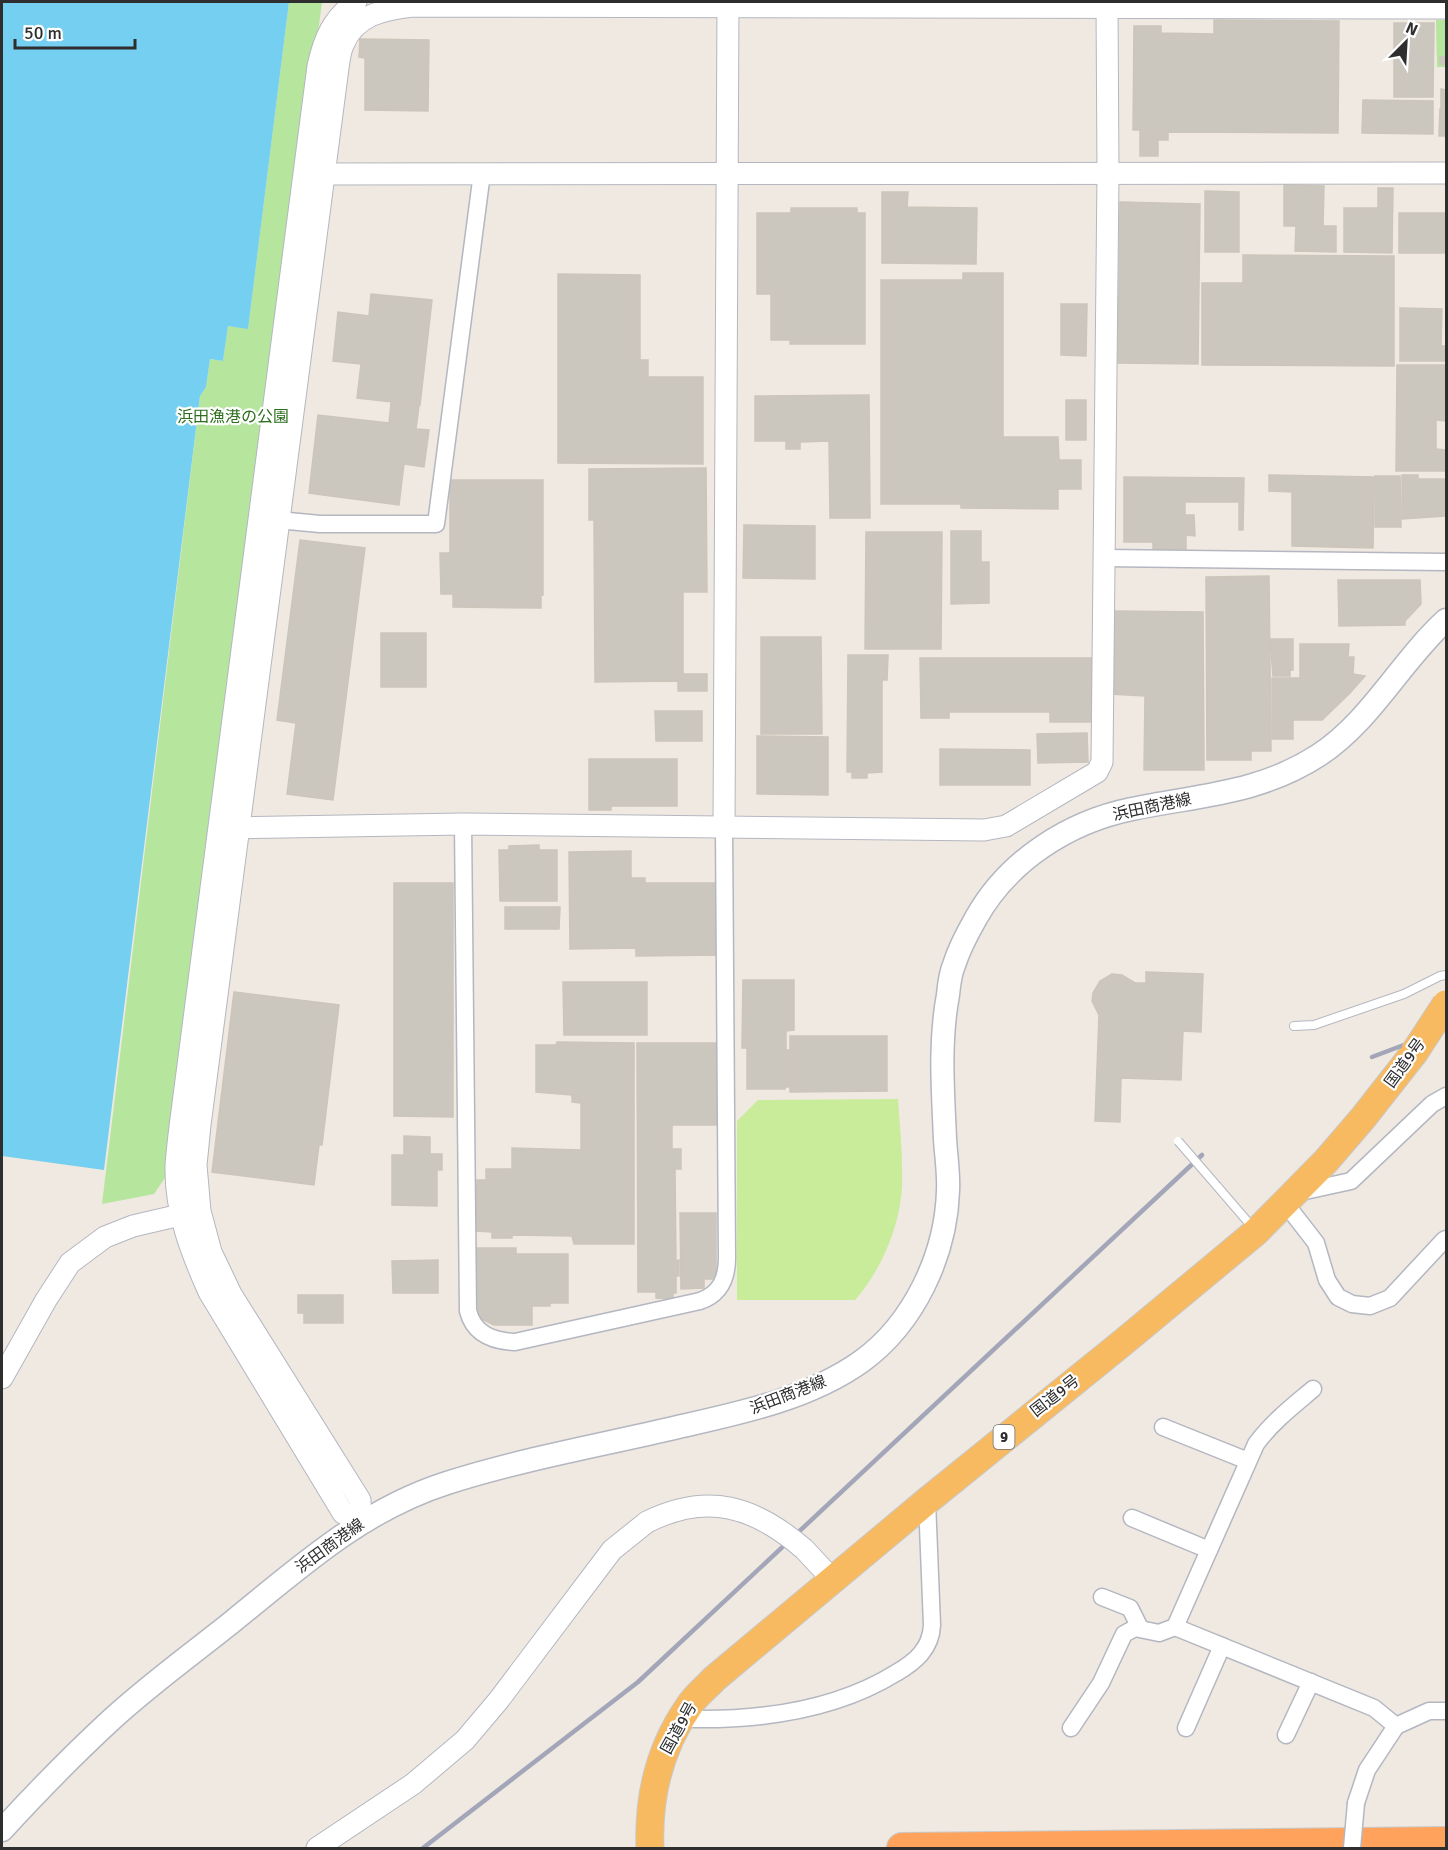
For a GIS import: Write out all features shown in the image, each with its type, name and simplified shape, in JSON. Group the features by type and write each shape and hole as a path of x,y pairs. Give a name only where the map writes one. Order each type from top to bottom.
{"highway":[{"name":"国道9号","path":"650,1848 654,1784 667,1744 689,1705 714,1679 832,1579 1256,1232 1363,1118 1414,1053 1446,1003"},
{"path":"1309,1842 1354,1848"},
{"path":"902,1848 1446,1842"}],"main road":[{"name":"浜田商港線","path":"2,1830 48,1780 114,1717 317,1553 361,1522 397,1502 447,1483 741,1413 814,1388 862,1360 899,1326 922,1289 941,1243 948,1192 943,1080 944,1018 953,967 977,916 1002,882 1035,850 1080,826 1127,810 1242,790 1280,777 1323,753 1357,723 1425,639 1446,620"}],"street":[{"path":"356,2 345,9 330,28 322,45 314,174 229,828 190,1212 191,1254 209,1293 343,1513 361,1522"},
{"path":"314,174 343,45 354,27 370,15 389,8 728,4 1446,8"},
{"path":"463,824 468,1311 471,1320 484,1335 514,1342 711,1297 723,1283 727,1272 724,828 728,4"},
{"path":"229,828 463,824 984,830 1006,826 1093,776 1102,762 1108,175 1107,5"},
{"path":"269,519 320,524 436,524 482,173"},
{"path":"314,174 1446,173"},
{"path":"1104,558 1446,562"},
{"path":"1446,1096 1432,1104 1351,1181 1290,1198 1316,1243 1327,1280 1338,1297 1352,1305 1370,1306 1390,1298 1446,1239"},
{"path":"2,1377 70,1263 105,1237 133,1226 190,1212"},
{"path":"1175,1627 1256,1444 1265,1431 1313,1389"},
{"path":"1164,1427 1248,1461"},
{"path":"693,1719 726,1719 821,1705 876,1685 908,1666 920,1655 930,1641 932,1625 927,1501"},
{"path":"317,1848 413,1784 465,1740 498,1701 612,1550 647,1521 687,1507 724,1506 749,1514 775,1527 804,1549 832,1579"},
{"path":"1132,1518 1209,1550"},
{"path":"1102,1597 1130,1608 1140,1628"},
{"path":"1071,1728 1101,1683 1124,1634 1135,1628 1159,1633 1175,1627 1374,1708 1396,1726"},
{"path":"1186,1728 1222,1646"},
{"path":"1286,1735 1311,1682"},
{"path":"1354,1848 1356,1803 1366,1770 1396,1726 1429,1711 1446,1711"}],"lane":[{"path":"1294,1026 1314,1025 1404,994 1446,975"},
{"path":"1178,1141 1256,1232"}],"green space":[{"name":"浜田漁港の公園","path":"289,2 322,2 171,1169 154,1194 102,1204 200,396 206,387 210,359 223,361 228,326 248,328"},
{"path":"1436,20 1446,20 1446,67 1437,67"},
{"path":"898,1099 902,1187 897,1217 881,1262 855,1300 737,1300 737,1121 758,1100"}],"water":[{"path":"2,2 289,2 248,329 228,326 223,361 210,359 206,387 200,396 104,1170 2,1156"}],"building":[{"path":"1214,20 1339,21 1338,133 1168,132 1168,140 1158,140 1158,156 1140,156 1140,130 1133,130 1134,26 1161,26 1161,33 1214,34"},
{"path":"1394,23 1434,23 1433,97 1394,97"},
{"path":"360,39 429,40 428,111 365,110 365,58 359,57"},
{"path":"1440,57 1446,57 1446,64 1440,64"},
{"path":"1441,89 1446,90 1446,108 1441,108"},
{"path":"1363,100 1433,101 1433,134 1362,133"},
{"path":"1440,109 1446,109 1446,136 1439,136"},
{"path":"1284,185 1324,186 1323,226 1336,226 1336,252 1295,251 1296,226 1284,226"},
{"path":"1378,188 1393,188 1392,253 1344,252 1344,208 1378,208"},
{"path":"1205,191 1239,192 1239,252 1205,252"},
{"path":"882,192 908,192 907,207 977,208 976,264 882,263"},
{"path":"1120,202 1200,204 1198,364 1118,363"},
{"path":"791,208 857,208 857,213 865,213 865,344 790,344 790,340 771,340 771,294 757,294 757,213 791,213"},
{"path":"1399,213 1446,213 1446,253 1399,253"},
{"path":"1243,255 1394,256 1394,366 1202,365 1202,283 1243,283"},
{"path":"963,273 1003,273 1003,437 1058,437 1059,460 1081,460 1081,489 1058,489 1058,509 961,508 961,504 881,504 881,280 963,280"},
{"path":"558,274 640,275 640,360 648,360 648,377 703,377 703,464 558,463"},
{"path":"371,294 432,300 420,405 357,398 361,364 333,361 338,312 369,316"},
{"path":"1061,304 1087,304 1086,356 1061,355"},
{"path":"1400,308 1442,309 1441,346 1445,346 1445,361 1400,361"},
{"path":"1397,365 1446,365 1446,421 1436,420 1436,449 1446,450 1446,471 1396,471"},
{"path":"869,395 870,518 830,518 829,441 800,442 800,449 786,449 786,441 755,441 755,396"},
{"path":"1066,400 1086,400 1086,440 1066,440"},
{"path":"391,403 419,406 416,429 429,430 424,467 404,464 399,505 309,493 318,415 389,423"},
{"path":"706,468 707,592 683,592 683,674 707,674 707,691 678,691 678,681 595,682 594,520 589,520 589,469"},
{"path":"1269,475 1374,477 1373,548 1292,546 1292,492 1269,491"},
{"path":"1402,475 1418,475 1418,479 1446,479 1446,516 1402,519"},
{"path":"1375,476 1400,476 1401,527 1375,527"},
{"path":"1124,477 1244,478 1243,530 1239,530 1239,502 1185,502 1185,515 1194,515 1195,536 1186,535 1186,549 1153,549 1153,542 1124,542"},
{"path":"450,480 543,480 541,608 453,607 453,594 441,594 440,553 450,553"},
{"path":"744,525 815,526 815,579 743,578"},
{"path":"951,531 981,531 981,562 989,562 989,603 951,604"},
{"path":"866,532 942,532 941,649 865,649"},
{"path":"300,540 365,548 333,800 287,794 296,723 277,720"},
{"path":"1269,576 1271,751 1251,751 1251,760 1207,760 1206,577"},
{"path":"1338,580 1420,580 1421,604 1405,621 1405,625 1339,626"},
{"path":"1112,611 1203,612 1204,770 1144,770 1145,696 1111,694"},
{"path":"381,633 426,633 426,687 381,687"},
{"path":"761,637 821,637 822,734 761,734"},
{"path":"1270,639 1293,639 1293,670 1290,670 1290,676 1273,676"},
{"path":"1300,644 1349,644 1348,657 1354,657 1353,674 1365,676 1322,720 1293,720 1293,739 1272,739 1272,678 1300,678"},
{"path":"848,655 888,655 887,680 882,680 882,772 867,773 867,778 852,778 852,772 847,772"},
{"path":"920,658 1092,658 1092,722 1050,722 1050,712 949,712 949,718 921,718"},
{"path":"655,711 702,711 702,741 656,741"},
{"path":"1087,733 1088,762 1038,763 1037,734"},
{"path":"757,736 828,737 828,795 757,794"},
{"path":"940,749 1030,750 1030,785 940,785"},
{"path":"589,759 677,759 677,806 611,806 611,810 589,810"},
{"path":"539,845 539,850 557,850 557,901 500,901 499,850 509,850 509,846"},
{"path":"631,851 631,878 645,878 645,883 717,883 719,955 636,956 636,948 570,949 569,852"},
{"path":"394,883 453,883 453,1117 394,1116"},
{"path":"505,907 560,907 559,929 505,929"},
{"path":"1146,972 1203,974 1201,1032 1183,1031 1181,1080 1121,1078 1120,1122 1095,1121 1099,1015 1092,1001 1093,993 1100,981 1112,974 1122,975 1135,983 1146,983"},
{"path":"743,980 794,980 794,1030 786,1031 786,1050 789,1050 789,1087 785,1089 747,1089 747,1048 742,1048"},
{"path":"563,982 647,982 647,1035 564,1035"},
{"path":"234,992 339,1005 322,1145 319,1145 314,1185 212,1172"},
{"path":"790,1036 887,1036 887,1091 790,1092"},
{"path":"557,1042 634,1043 634,1244 574,1244 572,1236 512,1235 512,1238 492,1238 492,1232 476,1231 477,1180 486,1180 486,1169 512,1169 512,1148 581,1150 581,1103 572,1102 572,1095 536,1092 536,1045 556,1045"},
{"path":"637,1043 718,1043 719,1125 672,1125 672,1149 681,1149 681,1169 675,1169 676,1261 679,1260 679,1276 676,1276 676,1293 673,1293 673,1299 656,1298 656,1292 638,1292"},
{"path":"404,1136 430,1137 430,1154 442,1154 442,1170 437,1170 437,1206 392,1205 392,1155 404,1155"},
{"path":"680,1213 716,1213 716,1279 704,1279 704,1288 681,1289"},
{"path":"475,1248 516,1248 516,1254 568,1254 568,1303 532,1306 532,1325 494,1325 478,1317 478,1305 475,1305"},
{"path":"438,1260 438,1293 393,1293 392,1261"},
{"path":"298,1295 343,1295 343,1323 304,1323 304,1313 298,1313"}],"railway":[{"path":"1372,1057 1446,1029"},
{"path":"423,1848 638,1682 1202,1155"}]}
